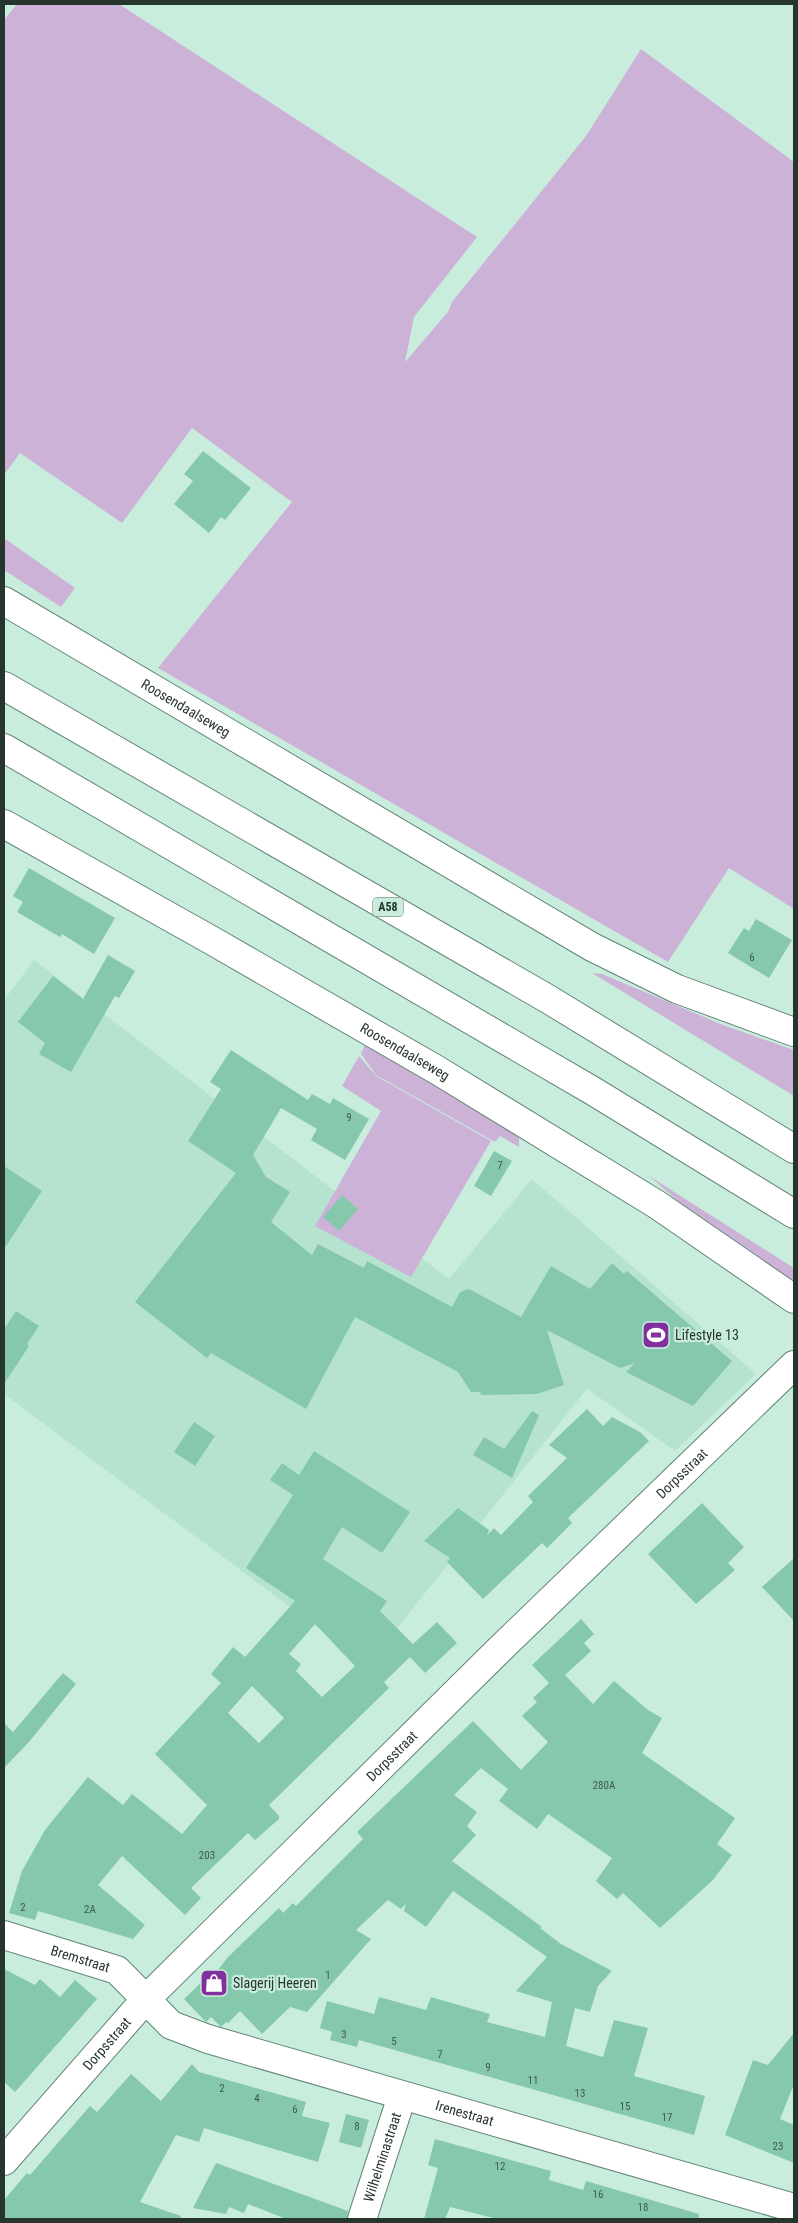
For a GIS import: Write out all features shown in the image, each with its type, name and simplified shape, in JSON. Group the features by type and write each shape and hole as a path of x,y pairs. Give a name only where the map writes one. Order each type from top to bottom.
{"main road":[{"name":"Roosendaalseweg","path":"4,601 592,947 677,989 794,1032"},
{"name":"A58","path":"4,686 548,999 794,1149"},
{"path":"4,748 593,1091 794,1214"},
{"name":"Roosendaalseweg","path":"4,824 211,940 436,1070 656,1204 794,1299"},
{"name":"Dorpsstraat","path":"4,2161 144,2000 522,1627 794,1365"},
{"name":"Bremstraat","path":"4,1935 117,1970 144,2000"},
{"name":"Irenestraat","path":"144,2000 171,2025 208,2039 402,2096 754,2208 794,2208"},
{"name":"Wilhelminastraat","path":"362,2219 402,2096"}],"shaded area":[{"path":"17,4 119,4 477,237 414,317 405,362 448,312 452,302 586,136 641,49 794,162 794,909 729,868 668,962 158,668 292,502 192,428 122,523 20,453 4,475 4,20"},
{"path":"4,538 75,588 61,607 4,570"},
{"path":"34,960 449,1279 532,1179 756,1374 675,1451 587,1389 368,1665 4,1394 4,1000"},
{"path":"592,973 602,974 723,1025 794,1050 794,1096"},
{"path":"366,1043 519,1131 519,1147 500,1136 495,1142 376,1075 361,1054"},
{"path":"359,1056 376,1076 491,1141 411,1277 315,1226 381,1111 342,1086"},
{"path":"649,1176 794,1268 794,1283 706,1225"}],"building":[{"path":"203,451 251,488 225,520 221,517 209,533 174,504 193,481 184,474"},
{"path":"29,868 115,918 94,954 62,934 60,937 17,912 23,902 13,896"},
{"path":"756,919 792,940 769,978 728,953 744,928 749,931"},
{"path":"108,955 135,971 119,998 115,996 71,1072 39,1054 45,1043 18,1022 53,976 83,999"},
{"path":"231,1050 308,1100 312,1094 330,1104 333,1098 369,1119 345,1160 311,1140 317,1129 281,1108 253,1155 266,1177 290,1192 271,1222 312,1255 318,1244 364,1268 367,1261 452,1307 460,1292 469,1289 521,1317 551,1266 590,1289 612,1263 624,1274 627,1271 732,1361 693,1406 626,1372 635,1363 620,1368 547,1330 564,1385 537,1394 481,1395 480,1392 471,1392 458,1372 355,1317 306,1409 211,1353 207,1358 135,1302 236,1173 188,1141 221,1089 210,1082"},
{"path":"494,1151 512,1161 491,1196 474,1186"},
{"path":"4,1166 42,1191 4,1249"},
{"path":"342,1195 358,1209 339,1231 323,1217"},
{"path":"16,1311 39,1326 27,1344 29,1346 4,1384 4,1329"},
{"path":"587,1409 603,1426 612,1417 640,1432 649,1441 568,1518 572,1523 547,1548 542,1543 483,1599 447,1562 450,1558 424,1541 458,1508 489,1530 487,1535 494,1528 501,1535 533,1502 528,1496 567,1458 549,1445"},
{"path":"532,1411 539,1415 512,1478 473,1455 484,1437 504,1449"},
{"path":"194,1422 215,1436 195,1466 174,1452"},
{"path":"314,1451 410,1512 382,1553 342,1527 323,1559 387,1601 380,1611 413,1644 437,1622 457,1643 425,1673 410,1657 384,1682 389,1688 269,1805 279,1816 279,1819 255,1840 248,1833 191,1888 201,1898 185,1915 122,1856 98,1885 145,1925 133,1939 38,1911 35,1920 9,1913 22,1871 45,1830 88,1777 123,1805 132,1794 182,1834 207,1805 155,1754 221,1683 211,1674 233,1647 245,1657 295,1601 246,1568 293,1495 270,1480 282,1463 299,1475","holes":["315,1624 355,1666 322,1697 296,1671 301,1664 289,1654","252,1686 284,1718 259,1743 228,1713"]},
{"path":"702,1503 744,1547 728,1563 735,1570 696,1604 648,1554"},
{"path":"794,1558 794,1621 762,1587"},
{"path":"581,1619 594,1634 584,1643 591,1651 565,1675 593,1704 614,1681 648,1710 662,1718 642,1753 735,1818 717,1844 732,1855 712,1881 660,1928 623,1893 617,1899 596,1881 612,1858 548,1814 537,1829 499,1801 508,1789 481,1768 454,1795 477,1812 467,1826 476,1835 452,1861 542,1927 540,1928 561,1944 612,1971 598,1986 590,2012 575,2008 566,2046 603,2057 614,2020 648,2028 634,2076 705,2096 694,2135 359,2040 357,2047 330,2040 332,2032 320,2028 327,2001 374,2014 379,1997 426,2010 431,1997 490,2014 487,2022 545,2037 552,2002 516,1991 547,1957 453,1891 426,1927 404,1911 406,1904 401,1909 388,1900 356,1930 371,1939 307,2012 290,2007 262,2034 240,2011 221,2027 211,2017 206,2022 184,1999 207,1977 210,1980 228,1957 279,1908 283,1913 293,1903 296,1906 363,1839 357,1832 473,1721 521,1770 548,1742 522,1716 537,1702 533,1698 549,1683 532,1665"},
{"path":"63,1673 76,1684 29,1742 4,1768 4,1723 13,1732"},
{"path":"4,1969 35,1985 40,1979 60,1997 75,1980 97,1999 15,2092 4,2082"},
{"path":"794,2033 794,2084 780,2119 794,2125 794,2163 725,2135 753,2060 768,2065"},
{"path":"192,2064 199,2072 306,2102 302,2116 330,2123 318,2162 204,2128 199,2142 176,2135 140,2202 181,2216 180,2219 4,2219 4,2200 27,2173 30,2175 90,2106 97,2112 131,2074 161,2101"},
{"path":"346,2114 369,2120 361,2148 339,2142"},
{"path":"435,2139 551,2171 549,2180 583,2190 586,2181 699,2214 699,2219 497,2219 450,2207 445,2219 424,2219 438,2168 428,2165"},
{"path":"216,2163 348,2211 347,2219 286,2219 248,2204 244,2213 229,2207 226,2214 193,2208"}],"place":[{"name":"Lifestyle 13","path":"656,1335"},
{"name":"Slagerij Heeren","path":"214,1983"}]}
